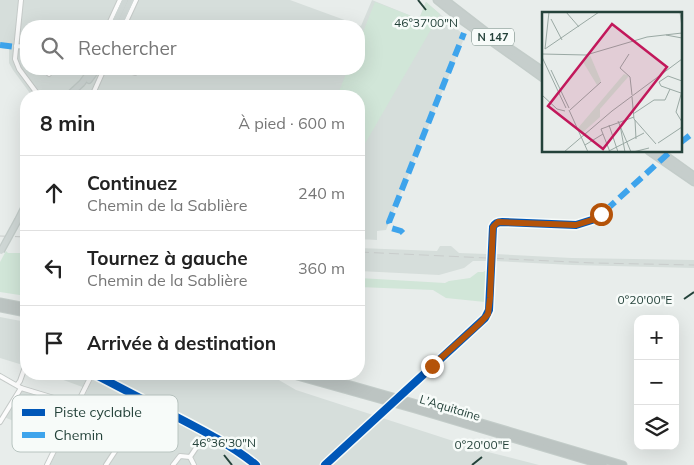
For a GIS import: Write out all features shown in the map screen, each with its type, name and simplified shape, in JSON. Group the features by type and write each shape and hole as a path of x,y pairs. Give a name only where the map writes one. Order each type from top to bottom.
{"highway":[{"name":"N 147","path":"436,0 542,77"},
{"name":"N 147","path":"445,0 489,34 542,70"},
{"path":"650,152 694,182"},
{"path":"659,152 694,176"},
{"path":"0,302 20,306"},
{"path":"0,308 20,312"},
{"name":"L'Aquitaine","path":"312,380 603,465"},
{"name":"L'Aquitaine","path":"333,380 623,465"}],"main road":[{"path":"116,20 126,0"},
{"path":"122,20 131,0"},
{"path":"74,90 88,75"},
{"path":"80,90 93,75"},
{"path":"1,252 20,216"}],"street":[{"path":"20,71 16,64 15,55 21,0"},
{"path":"111,20 120,0"},
{"path":"127,20 136,0"},
{"path":"16,46 20,47"},
{"path":"23,75 34,89"},
{"path":"95,90 101,75"},
{"path":"400,396 484,318 489,310 493,227 498,222 576,225 592,220 606,210"},
{"path":"0,376 19,387 45,395"},
{"path":"15,395 21,380"},
{"path":"82,395 90,380"},
{"path":"105,380 136,395"},
{"path":"0,422 12,400"},
{"path":"325,465 389,406"},
{"path":"178,417 239,452 256,465"},
{"path":"190,457 206,432"},
{"path":"47,465 54,452"},
{"path":"106,465 115,452"},
{"path":"173,465 180,456 190,457"},
{"path":"190,457 194,465"}],"shaded area":[{"path":"0,0 290,0 345,20 20,20 20,75 365,75 364,20 372,0 419,19 426,2 465,36 386,230 377,231 377,240 365,239 365,90 28,90 9,63 9,49 0,48"},
{"path":"440,246 451,246 459,253 487,254 487,261 473,261 464,268 439,275 365,271 365,248 437,251"},
{"path":"495,254 572,258 694,260 694,268 494,261"},
{"path":"0,317 20,321 20,364 0,358"},
{"path":"63,380 279,380 296,390 484,451 539,465 50,465 56,452 178,452 178,395 85,395 88,389"},
{"path":"23,390 38,395 19,395"},
{"path":"12,406 12,420 4,417"}],"green space":[{"path":"375,2 419,19 426,2 440,14 365,144 365,90 339,90 346,75 365,75 365,27"},
{"path":"6,251 8,253 20,253 20,295 0,292 0,262"},
{"path":"487,270 485,302 446,298 433,290 365,287 365,278 445,283 470,278 478,272"}],"railway":[{"path":"0,236 20,237"},
{"path":"365,252 594,263 694,265"}],"marked path":[{"path":"403,233 391,228 389,222 464,33"},
{"path":"0,45 16,47"},
{"path":"682,141 694,132"},
{"path":"606,210 670,152"}],"cycle path":[{"path":"325,465 485,318 489,310 493,227 495,225 502,222 576,225 592,220 606,210"},
{"path":"106,380 134,395"},
{"path":"178,418 232,448 256,465"}],"route":[{"path":"432,366 488,314 494,225 498,222 576,225 592,220 601,214"}]}
